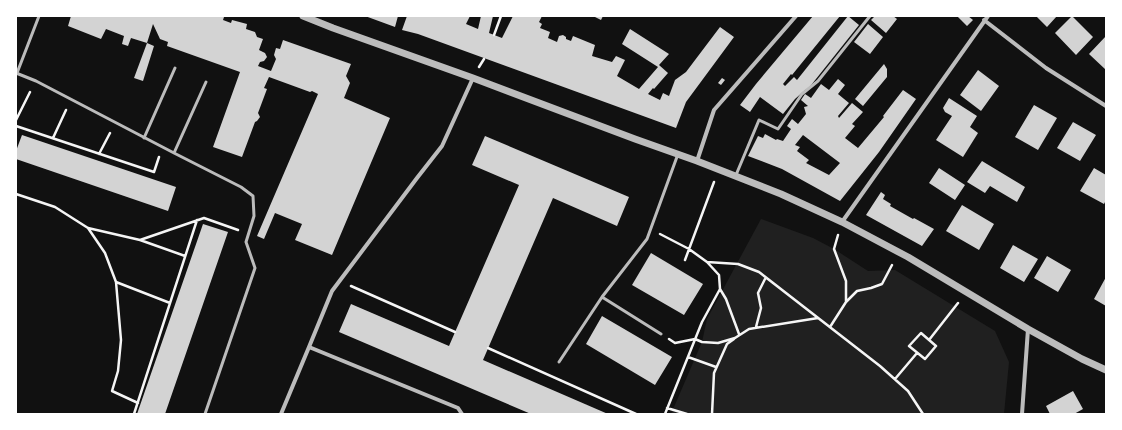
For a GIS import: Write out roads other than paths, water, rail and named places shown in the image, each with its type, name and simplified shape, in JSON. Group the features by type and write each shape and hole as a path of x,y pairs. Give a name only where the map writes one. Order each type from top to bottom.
{"street":[{"path":"303,16 697,161 781,194 842,222 899,252 1028,329 1082,359 1106,370"},
{"path":"697,161 714,110 796,16"},
{"path":"842,222 988,16"},
{"path":"984,20 1046,68 1106,106"},
{"path":"281,414 310,348 332,291 442,146 473,78"},
{"path":"1022,414 1028,329"},
{"path":"310,348 458,408 462,414"}],"lane":[{"path":"39,16 16,73 36,81 71,99 240,187 253,196 254,216 246,242 255,268 206,414"},
{"path":"735,176 759,120 778,129 802,94 818,81 870,16"},
{"path":"144,138 175,68"},
{"path":"174,153 206,82"},
{"path":"559,362 602,297 647,239 678,154"},
{"path":"602,297 660,334"}]}
